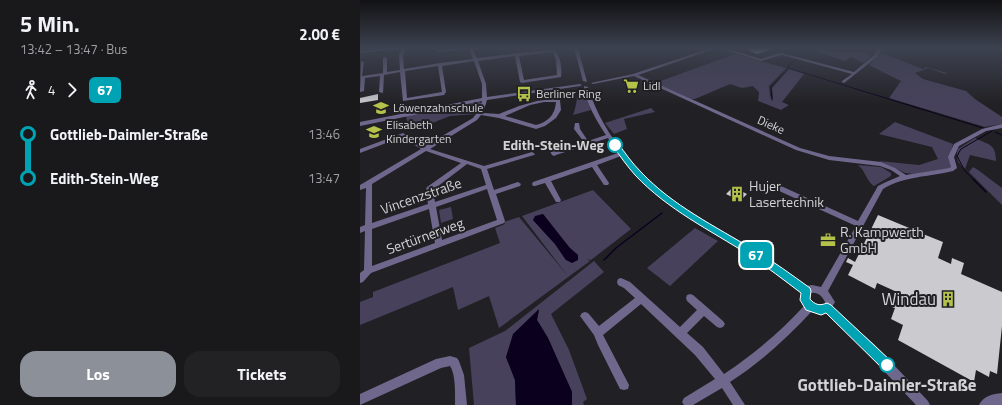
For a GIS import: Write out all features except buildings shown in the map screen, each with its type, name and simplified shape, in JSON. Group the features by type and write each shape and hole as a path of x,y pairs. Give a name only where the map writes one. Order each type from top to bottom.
{"street":[{"path":"362,67 362,91"},
{"path":"381,92 384,67"},
{"path":"402,67 405,100 442,94 444,92 440,67"},
{"path":"361,77 422,67"},
{"path":"360,188 369,184 481,114 485,105 485,99 482,71 480,67"},
{"path":"520,67 522,82 559,76 558,67"},
{"path":"582,67 591,105 609,136 638,174 671,202 700,222 752,252 806,291"},
{"path":"360,124 485,99 586,84 634,75 658,67"},
{"path":"829,67 854,74"},
{"path":"844,82 863,67"},
{"name":"Dieke","path":"634,75 798,149 829,158 881,164 893,169 905,177"},
{"path":"481,114 500,116 536,127 543,125 554,117 558,110 558,101 553,100 535,103 500,116"},
{"path":"577,124 577,129 587,143"},
{"path":"823,292 880,188 886,183 905,177 942,172 954,168 951,157 956,145 984,130 1002,126"},
{"path":"360,151 403,135 425,148 484,168 532,154"},
{"path":"550,146 554,154 609,136"},
{"path":"535,184 622,154"},
{"path":"438,246 429,189 466,162"},
{"path":"593,164 606,183"},
{"path":"484,168 491,190"},
{"path":"547,180 558,200"},
{"path":"368,271 369,184"},
{"name":"Vincenzstraße","path":"360,230 432,205 518,184"},
{"path":"779,188 859,224"},
{"name":"Sertürnerweg","path":"360,279 368,271 438,246 501,221 491,190"},
{"path":"621,282 642,298 646,305 699,351 724,382 739,405"},
{"path":"812,288 823,292 830,302 827,308 821,310 810,306 805,300 806,291 812,288"},
{"path":"598,333 642,298"},
{"path":"690,298 720,324"},
{"path":"688,402 724,382 764,352 810,306"},
{"path":"827,308 871,349 924,405"},
{"path":"680,333 704,310"},
{"path":"584,316 598,333 601,342 624,385"},
{"path":"360,400 440,362 450,361 454,363 458,370 461,405"},
{"path":"985,405 993,400 1002,399"}],"shaded area":[{"path":"699,67 786,68 769,86 770,96 773,99 772,88 789,69 804,74 782,102 789,105 781,110 758,101 759,92 753,86 742,88 730,84 695,99 691,99 655,83"},
{"path":"873,67 917,67 923,69 926,67 947,73 945,74 928,68 915,73 923,79 966,91 975,99 1002,117 1002,124 985,127 889,98 901,81"},
{"path":"581,91 583,91 591,110 573,115 578,97"},
{"path":"478,102 482,103 482,107 477,114 450,116 412,131 408,125 406,116"},
{"path":"651,108 655,112 624,119 627,129 614,134 605,123"},
{"path":"895,122 953,144 949,159 951,166 950,168 913,174 905,173 879,161 919,165 938,159 932,147 879,134"},
{"path":"975,138 993,148 996,155 996,161 970,155 965,169 958,160 958,149"},
{"path":"858,165 881,167 891,173 891,176 874,186"},
{"path":"973,167 1002,188 1002,205 969,172"},
{"path":"593,190 631,229 591,260 587,259 590,261 499,328 489,296 458,310 453,287 360,325 360,302 373,297 373,292 500,243 495,228 505,224 504,222 519,217 567,275 522,216","holes":["543,214 569,247 566,260 555,244 533,220"]},
{"path":"451,207 453,219 441,223 439,210"},
{"path":"543,214 569,247 578,255 578,260 572,263 566,260 555,244 533,220 535,216"},
{"path":"695,228 718,241 670,286 647,268"},
{"path":"594,261 604,272 551,314 569,350 587,399 583,402 584,405 572,405 572,392 548,338 537,320 539,310 506,357 515,380 516,405 474,405 469,348 505,331"},
{"path":"539,309 537,320 548,338 572,392 572,405 516,405 515,380 506,357 513,334"}],"waterway":[{"path":"788,67 983,128"},
{"path":"772,100 771,87 788,69"},
{"path":"986,192 965,171 957,156 961,149 992,131"},
{"path":"995,132 1002,135"},
{"path":"604,260 616,248 662,213"}],"bus line":[{"name":"67","path":"615,145 648,184 700,222 752,252 790,278 806,291 804,297 807,304 813,309 817,310 825,310 827,308 887,365"}],"place":[{"name":"Lidl","path":"631,86"},
{"name":"Berliner Ring","path":"524,94"},
{"name":"Löwenzahnschule","path":"381,108"},
{"name":"Elisabeth Kindergarten","path":"374,132"},
{"name":"Edith-Stein-Weg","path":"615,145"},
{"name":"Hujer Lasertechnik","path":"737,194"},
{"name":"R. Kampwerth GmbH","path":"828,240"},
{"name":"Windau","path":"948,299"},
{"name":"Gottlieb-Daimler-Straße","path":"887,365"}]}
